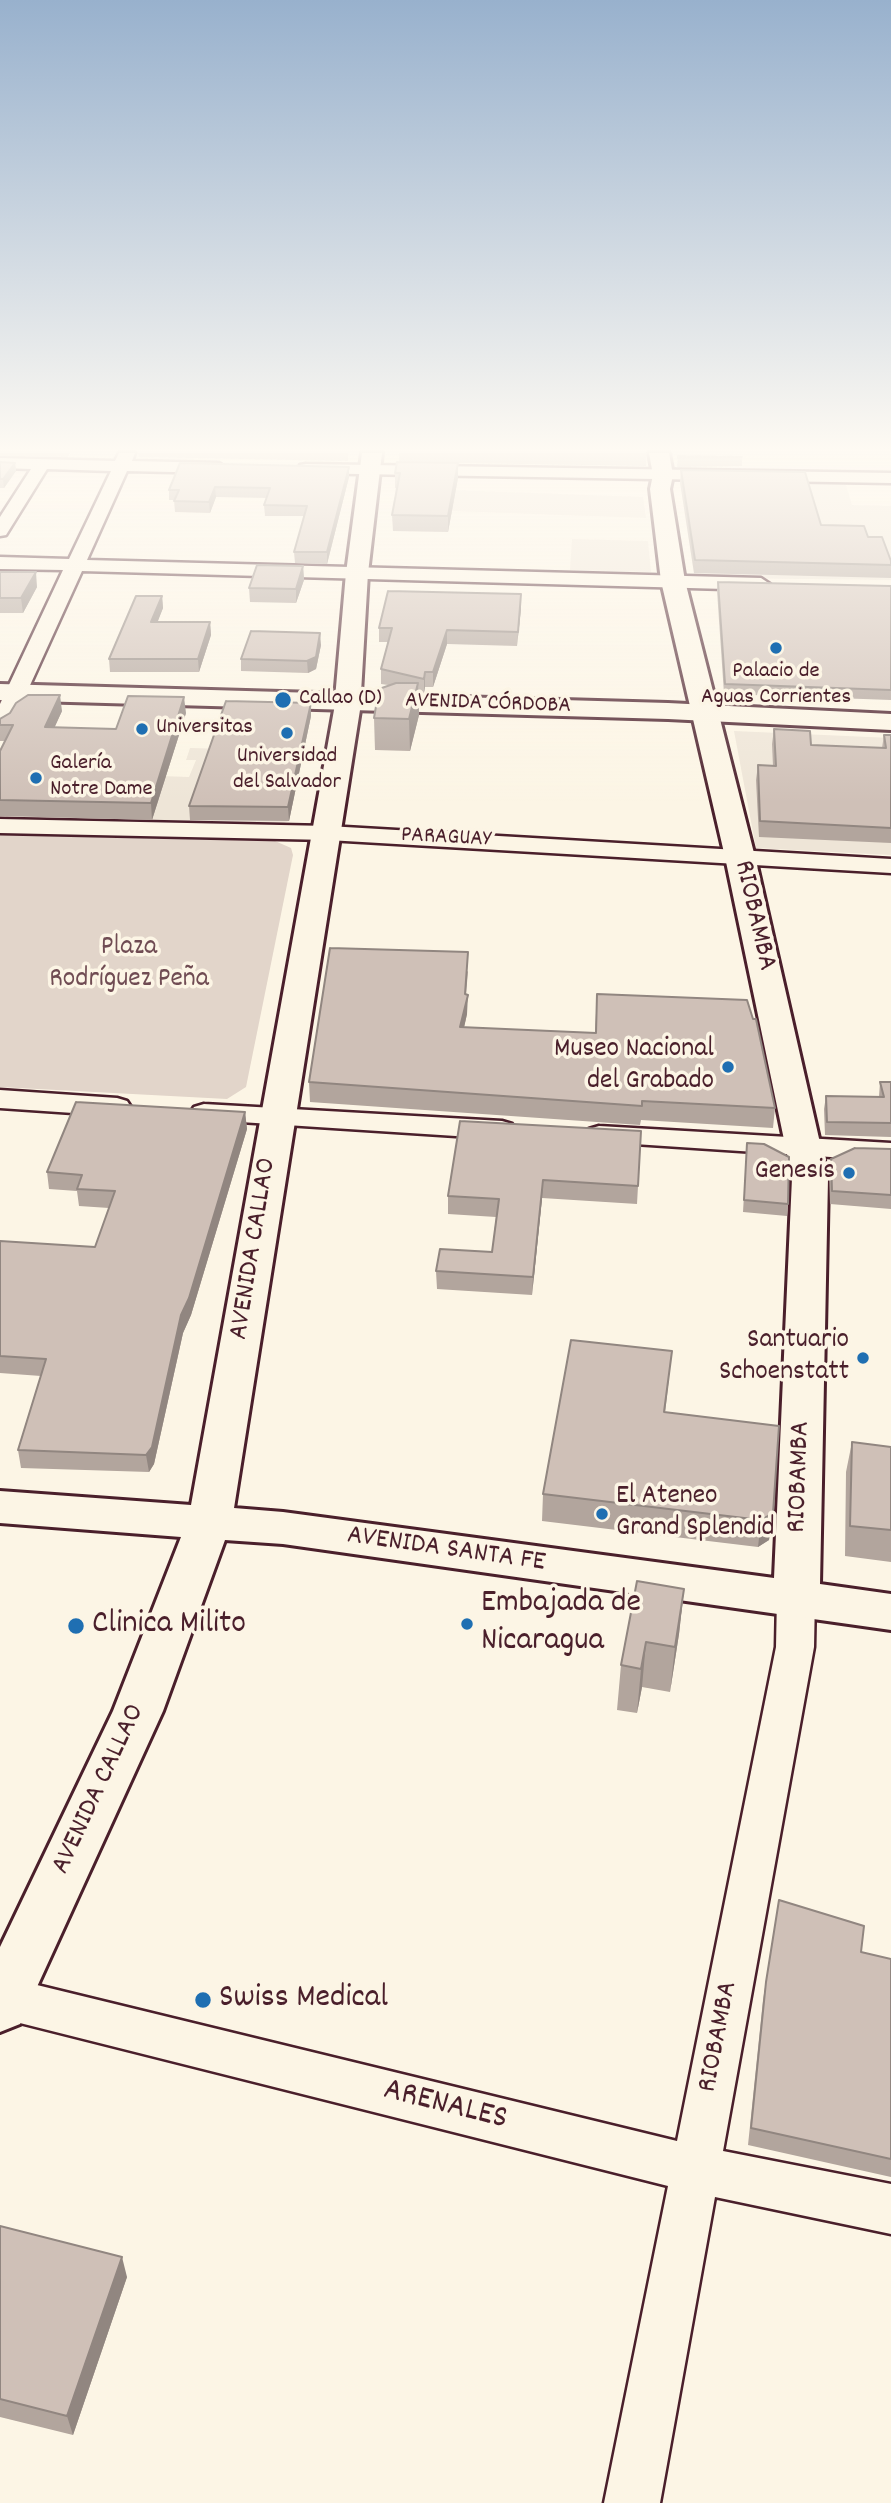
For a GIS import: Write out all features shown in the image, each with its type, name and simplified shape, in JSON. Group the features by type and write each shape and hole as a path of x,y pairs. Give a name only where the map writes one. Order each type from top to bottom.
{"main road":[{"name":"AVENIDA CALLAO","path":"1,2000 138,1711 210,1521 328,833 348,701 357,570"},
{"name":"RIOBAMBA","path":"671,570 806,1147 810,1202 796,1597"},
{"name":"AVENIDA CÓRDOBA","path":"8,692 703,713 891,722"},
{"name":"AVENIDA SANTA FE","path":"0,1507 210,1521 796,1597 891,1612"}],"street":[{"path":"0,727 8,692 72,570"},
{"path":"228,570 783,584"},
{"name":"PARAGUAY","path":"0,826 328,833 891,866"},
{"path":"0,1099 277,1118 527,1131"},
{"path":"569,1134 891,1152"},
{"name":"RIOBAMBA","path":"632,2503 795,1647 796,1597"},
{"name":"ARENALES","path":"1,2000 695,2169 891,2209"}],"shaded area":[{"path":"570,570 651,570 651,572"},
{"path":"693,570 888,570 891,580 707,578 694,574"},
{"path":"734,731 891,738 891,855 756,848"},
{"path":"190,748 303,751 289,821 273,827 4,821 15,797 161,776 189,777 196,760 186,760"}],"green space":[{"name":"Plaza Rodríguez Peña","path":"0,835 275,841 291,848 293,855 246,1087 227,1099 0,1087"}],"building":[{"path":"255,570 302,570 296,589 249,588"},
{"path":"0,572 36,572 21,598 0,598"},
{"name":"Palacio de Aguas Corrientes","path":"718,582 891,586 891,690 725,684"},
{"path":"388,591 521,594 518,632 447,630 433,672 425,672 424,679 381,669 392,628 379,628"},
{"path":"136,596 162,596 151,622 210,622 198,659 109,659"},
{"path":"251,631 320,633 316,657 307,661 241,659"},
{"path":"396,683 418,683 409,719 374,718 379,689"},
{"path":"28,695 60,695 45,727 116,729 128,696 184,697 151,803 0,800 0,751 13,725 0,725 0,719"},
{"path":"226,701 311,703 288,807 189,806"},
{"path":"774,729 810,731 811,745 886,748 884,735 891,735 891,828 760,821 758,765 776,766"},
{"path":"330,948 468,952 465,994 468,995 460,1027 596,1033 597,994 747,1000 753,1019 756,1019 775,1108 642,1101 642,1106 309,1082"},
{"path":"880,1082 891,1082 891,1123 827,1122 826,1096 884,1097"},
{"path":"76,1102 245,1112 189,1298 181,1315 152,1447 146,1455 18,1450 46,1359 0,1356 0,1241 95,1247 115,1191 77,1189 82,1175 47,1172"},
{"path":"460,1121 641,1131 638,1186 543,1180 533,1277 436,1271 440,1249 492,1252 499,1199 448,1196"},
{"path":"747,1143 764,1144 789,1157 788,1204 744,1200"},
{"path":"855,1148 891,1149 891,1195 832,1191 831,1159"},
{"path":"571,1340 672,1351 664,1412 779,1426 773,1513 761,1520 543,1494"},
{"path":"852,1442 891,1447 891,1530 850,1526"},
{"path":"637,1581 684,1589 675,1647 646,1642 641,1669 621,1665"},
{"path":"779,1900 864,1926 861,1952 891,1959 891,2159 751,2128 766,1982"},
{"path":"0,2226 122,2257 67,2416 0,2399"}],"place":[{"name":"Palacio de Aguas Corrientes","path":"776,648"},
{"name":"Callao (D)","path":"283,700"},
{"name":"Universitas","path":"142,729"},
{"name":"Universidad del Salvador","path":"287,733"},
{"name":"Galería Notre Dame","path":"36,778"},
{"name":"Museo Nacional del Grabado","path":"728,1067"},
{"name":"Genesis","path":"849,1173"},
{"name":"Santuario Schoenstatt","path":"863,1358"},
{"name":"El Ateneo Grand Splendid","path":"602,1514"},
{"name":"Embajada de Nicaragua","path":"467,1624"},
{"name":"Clinica Milito","path":"76,1626"},
{"name":"Swiss Medical","path":"203,2000"}]}
